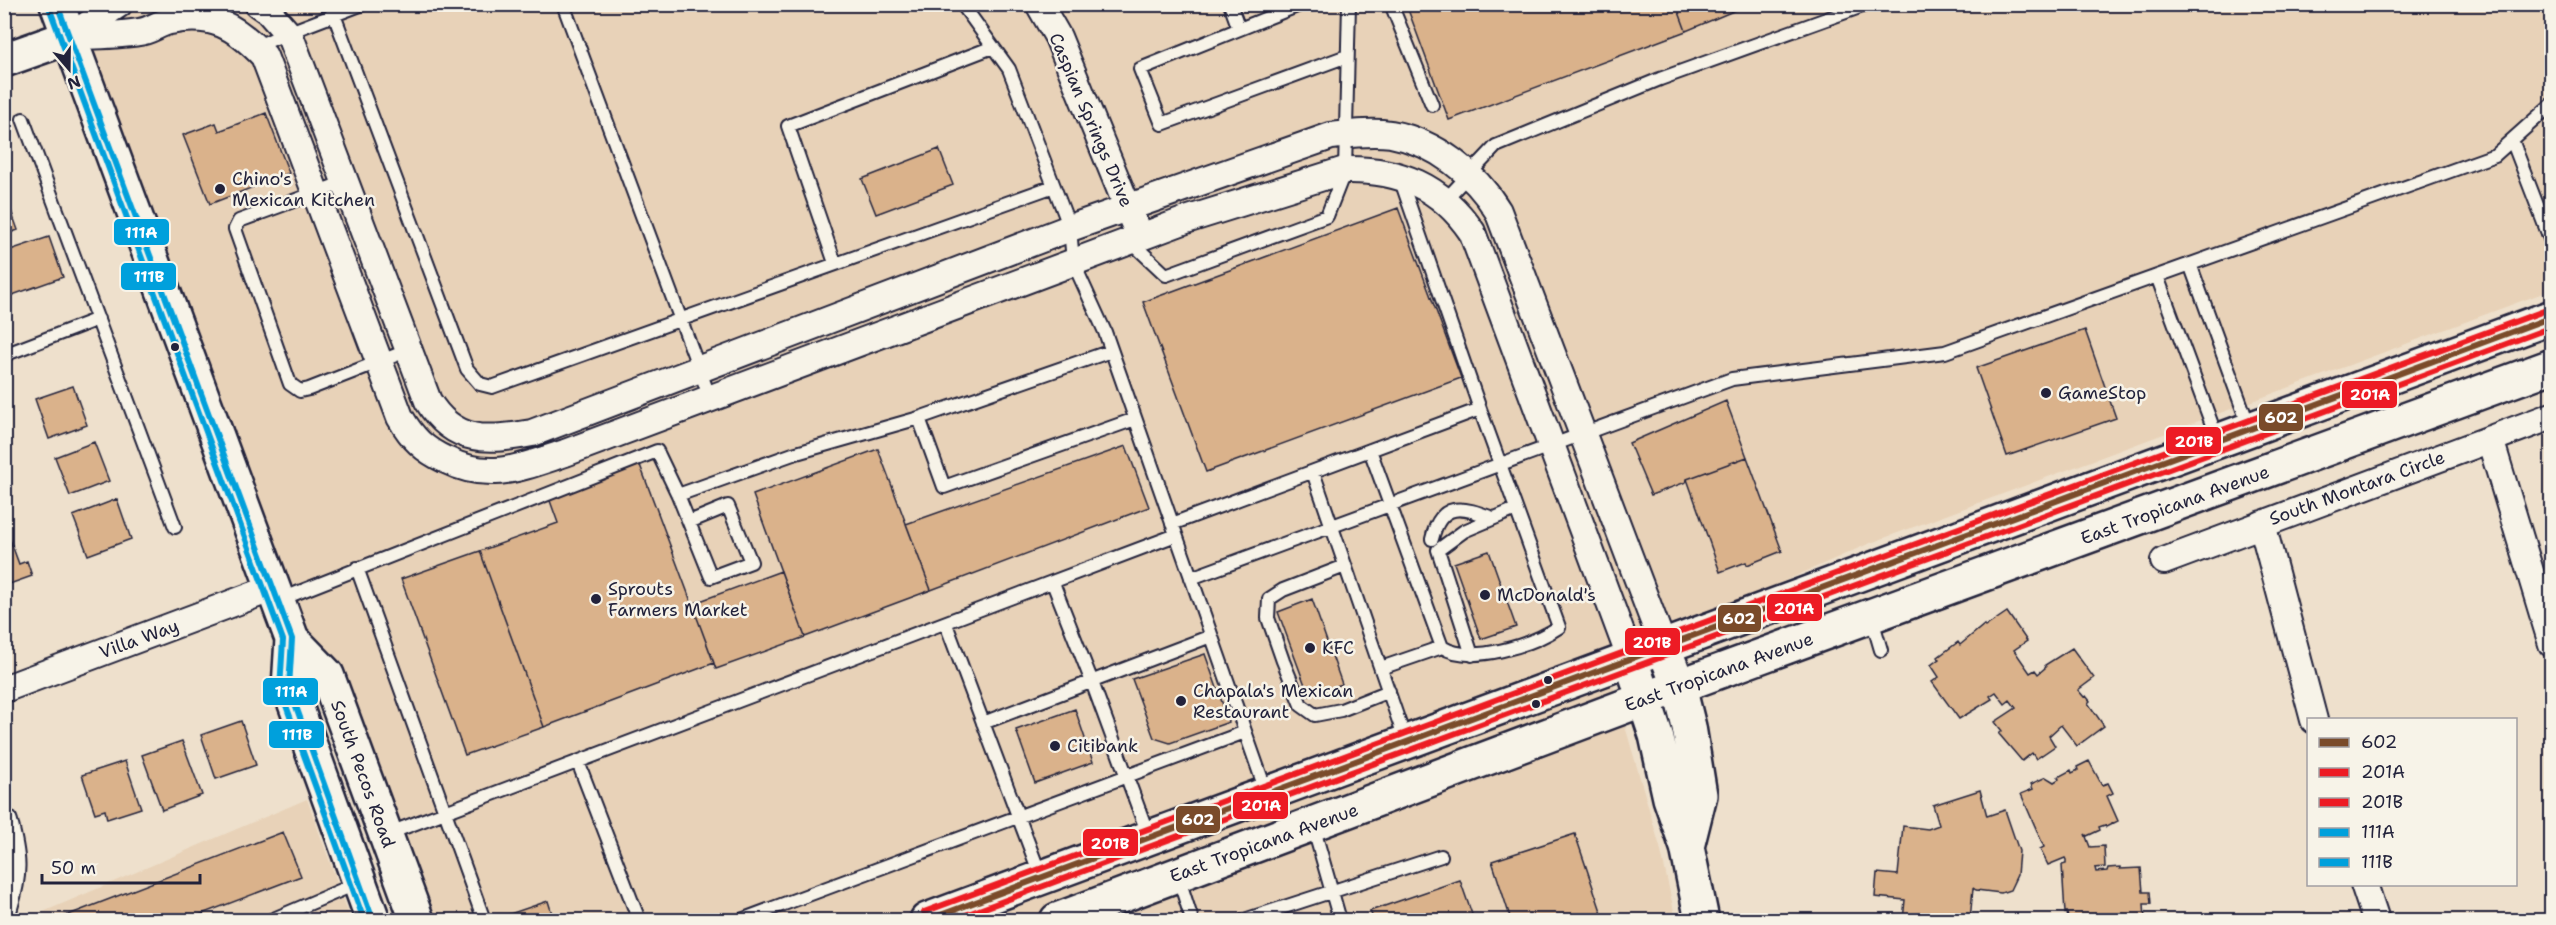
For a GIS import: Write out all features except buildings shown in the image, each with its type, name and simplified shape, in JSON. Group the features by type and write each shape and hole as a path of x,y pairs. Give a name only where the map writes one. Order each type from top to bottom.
{"main road":[{"name":"South Pecos Road","path":"57,4 292,639 327,675 417,921"},
{"path":"4,60 69,37"},
{"path":"927,921 2552,317"},
{"name":"East Tropicana Avenue","path":"1057,921 1092,914 1177,875 1644,699 2552,366"},
{"path":"2093,535 2118,517 2163,492 2221,465 2240,450 2250,430"},
{"name":"South Pecos Road","path":"292,639 289,687 373,921"},
{"path":"1664,648 1679,687 1693,745 1700,795 1687,847"},
{"path":"1631,660 1661,755 1670,798 1687,847 1702,921"},
{"path":"1092,914 1097,892 1113,879 1253,815 1264,805 1267,794"}],"street":[{"path":"69,37 119,4"},
{"path":"258,4 268,11 287,33 428,401 437,415 456,431 484,439 532,433 1070,228 1320,140 1346,135 1392,134 1452,159 1486,192 1498,211 1664,648"},
{"name":"Caspian Springs Drive","path":"1039,4 1058,37 1128,207 1135,239"},
{"path":"69,37 141,32 167,21 199,17 231,27 264,56 400,417 412,437 430,453 464,469 492,472 518,469 1186,220 1345,170 1366,169 1400,176 1431,189 1458,210 1472,232 1631,660"},
{"name":"South Montara Circle","path":"2164,561 2552,416"},
{"path":"2490,439 2552,644"},
{"path":"2262,524 2313,718"},
{"name":"Villa Way","path":"4,689 275,594"},
{"path":"4,822 12,850 13,875 4,907"},
{"path":"2364,886 2376,921"}],"lane":[{"path":"255,47 333,10 363,4"},
{"path":"563,4 710,398"},
{"path":"962,4 1009,69 1070,228 1073,262 1111,351 1267,794"},
{"path":"1230,4 1239,29"},
{"path":"1302,4 1140,69 1162,123 1347,56"},
{"path":"1135,239 1166,275 1327,216 1345,170 1349,4"},
{"path":"1391,4 1432,105"},
{"path":"1445,200 1496,146 1660,79 1868,4"},
{"path":"333,10 467,369 480,384 492,387 1054,186"},
{"path":"835,263 788,126 993,47"},
{"path":"1191,578 1732,379 1945,352 2495,155 2552,104"},
{"path":"23,118 175,527"},
{"path":"2512,140 2552,243"},
{"path":"1370,450 1442,646 1451,652 1472,655 1503,650 1559,627 1480,409 1400,176"},
{"path":"345,182 239,221 235,229 290,384 300,391 309,389 408,350"},
{"path":"2190,264 2250,430"},
{"path":"2157,276 2218,441"},
{"path":"4,356 98,319"},
{"path":"678,495 793,454 919,418 1111,351"},
{"path":"386,835 1053,583 1313,471 1480,409"},
{"path":"919,418 944,486 1135,419"},
{"path":"275,594 357,568 657,452 678,495 711,577 751,561 728,506 689,522"},
{"path":"1313,471 1406,743"},
{"path":"1432,539 1435,524 1448,511 1465,508 1493,518"},
{"path":"1472,655 1438,550 1464,531 1516,509"},
{"path":"1345,566 1283,590 1269,599 1268,618 1279,650 1301,705 1315,715 1341,710 1389,691"},
{"path":"357,568 484,921"},
{"path":"1053,583 1149,838"},
{"path":"1871,615 1881,650"},
{"path":"946,624 1042,878"},
{"path":"983,723 1211,636"},
{"path":"1382,668 1442,646"},
{"path":"745,920 1245,732"},
{"path":"578,762 639,921"},
{"path":"1313,825 1341,921"},
{"path":"1245,921 1331,890 1441,856"},
{"path":"1177,875 1192,921"},
{"path":"271,921 359,882"}],"shaded area":[{"path":"51,5 2551,5 2551,290 1868,544 1647,642 1605,657 1660,847 1676,920 417,920 386,835 292,639"},
{"path":"307,799 351,920 38,920 36,915"}],"transit line":[{"name":"111A","path":"57,4 292,639 289,687 373,920"},
{"name":"111B","path":"49,7 283,640 280,689 364,920"},
{"name":"201B","path":"924,912 2549,309"},
{"name":"602","path":"927,920 2552,317"},
{"name":"201A","path":"952,920 2552,327"}],"place":[{"name":"Chino's Mexican Kitchen","path":"220,189"},
{"name":"GameStop","path":"2046,393"},
{"name":"McDonald's","path":"1485,595"},
{"name":"Sprouts Farmers Market","path":"596,599"},
{"name":"KFC","path":"1310,648"},
{"name":"Chapala's Mexican Restaurant","path":"1181,701"},
{"name":"Citibank","path":"1055,746"}]}
